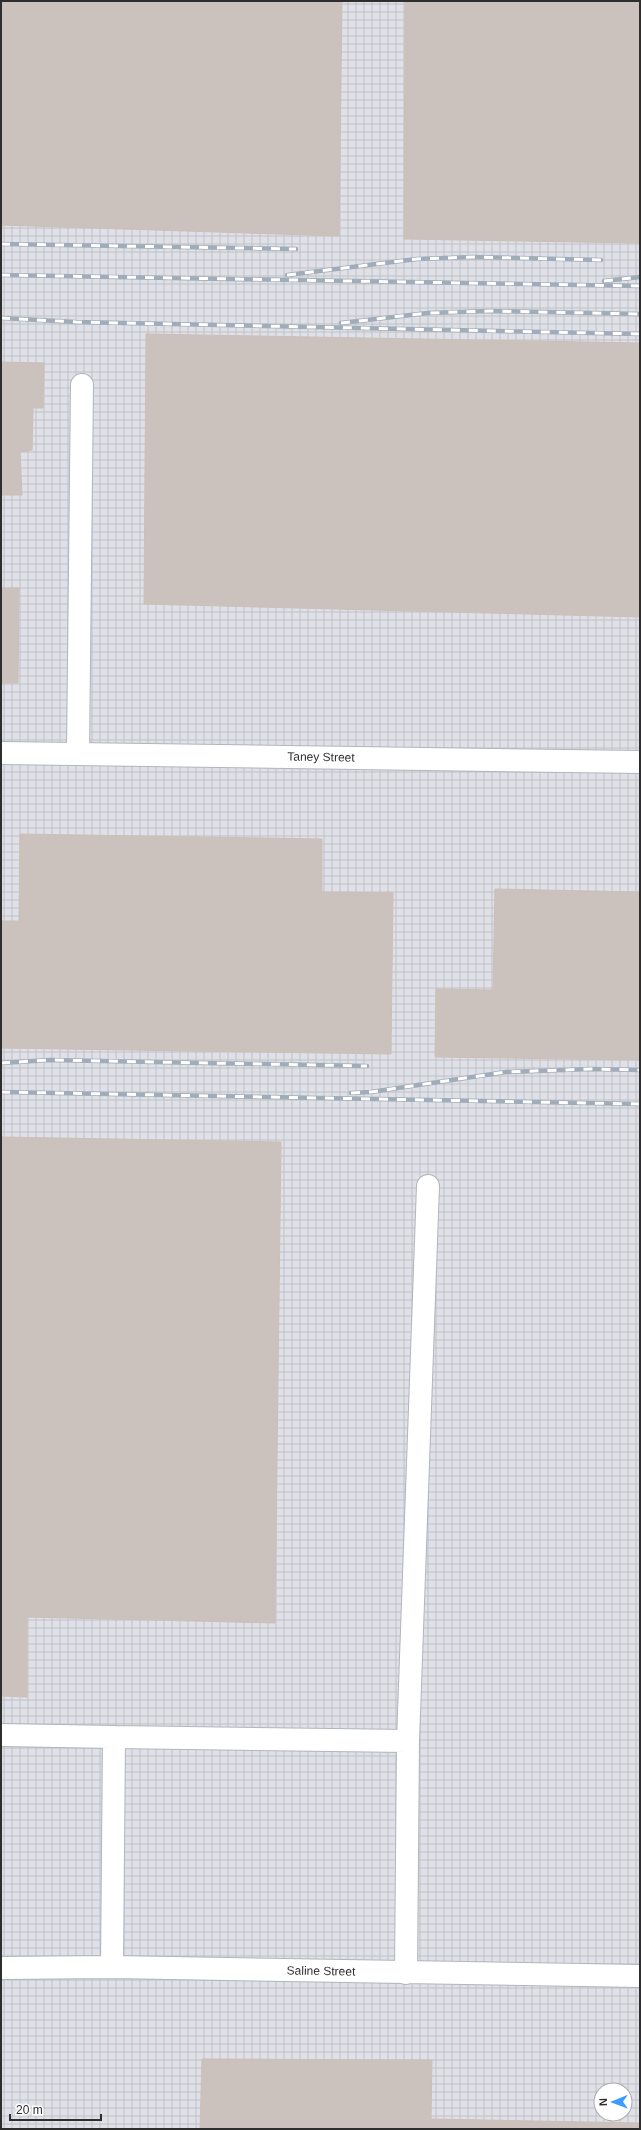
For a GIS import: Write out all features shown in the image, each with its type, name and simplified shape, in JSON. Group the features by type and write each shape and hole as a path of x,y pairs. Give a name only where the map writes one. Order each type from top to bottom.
{"street":[{"path":"78,753 82,385"},
{"name":"Taney Street","path":"1,753 640,762"},
{"path":"406,1973 408,1740 428,1186"},
{"path":"1,1735 408,1740"},
{"path":"112,1968 114,1737"},
{"name":"Saline Street","path":"1,1968 112,1968 640,1976"}],"shaded area":[{"path":"1,1 640,1 640,2129 1,2129"}],"building":[{"path":"1,1 342,1 339,236 1,225"},
{"path":"405,1 640,1 640,243 404,239"},
{"path":"146,334 640,343 640,617 144,604"},
{"path":"1,362 44,363 43,408 33,408 32,450 20,452 22,495 1,495"},
{"path":"1,588 19,588 18,683 1,683"},
{"path":"20,834 322,839 322,892 393,893 391,1054 1,1048 1,921 19,921"},
{"path":"495,889 640,892 640,1060 435,1057 436,989 493,990"},
{"path":"1,1137 281,1142 275,1623 27,1617 27,1697 1,1696"},
{"path":"202,2059 432,2060 431,2119 640,2123 640,2129 200,2129"}],"railway":[{"path":"1,244 296,249"},
{"path":"287,275 417,259 473,257 601,260"},
{"path":"1,275 640,286"},
{"path":"604,281 640,277"},
{"path":"341,323 428,313 490,311 640,314"},
{"path":"1,318 76,322 640,334"},
{"path":"1,1063 50,1060 367,1066"},
{"path":"351,1093 371,1092 506,1072 590,1069 640,1070"},
{"path":"1,1092 640,1104"}]}
